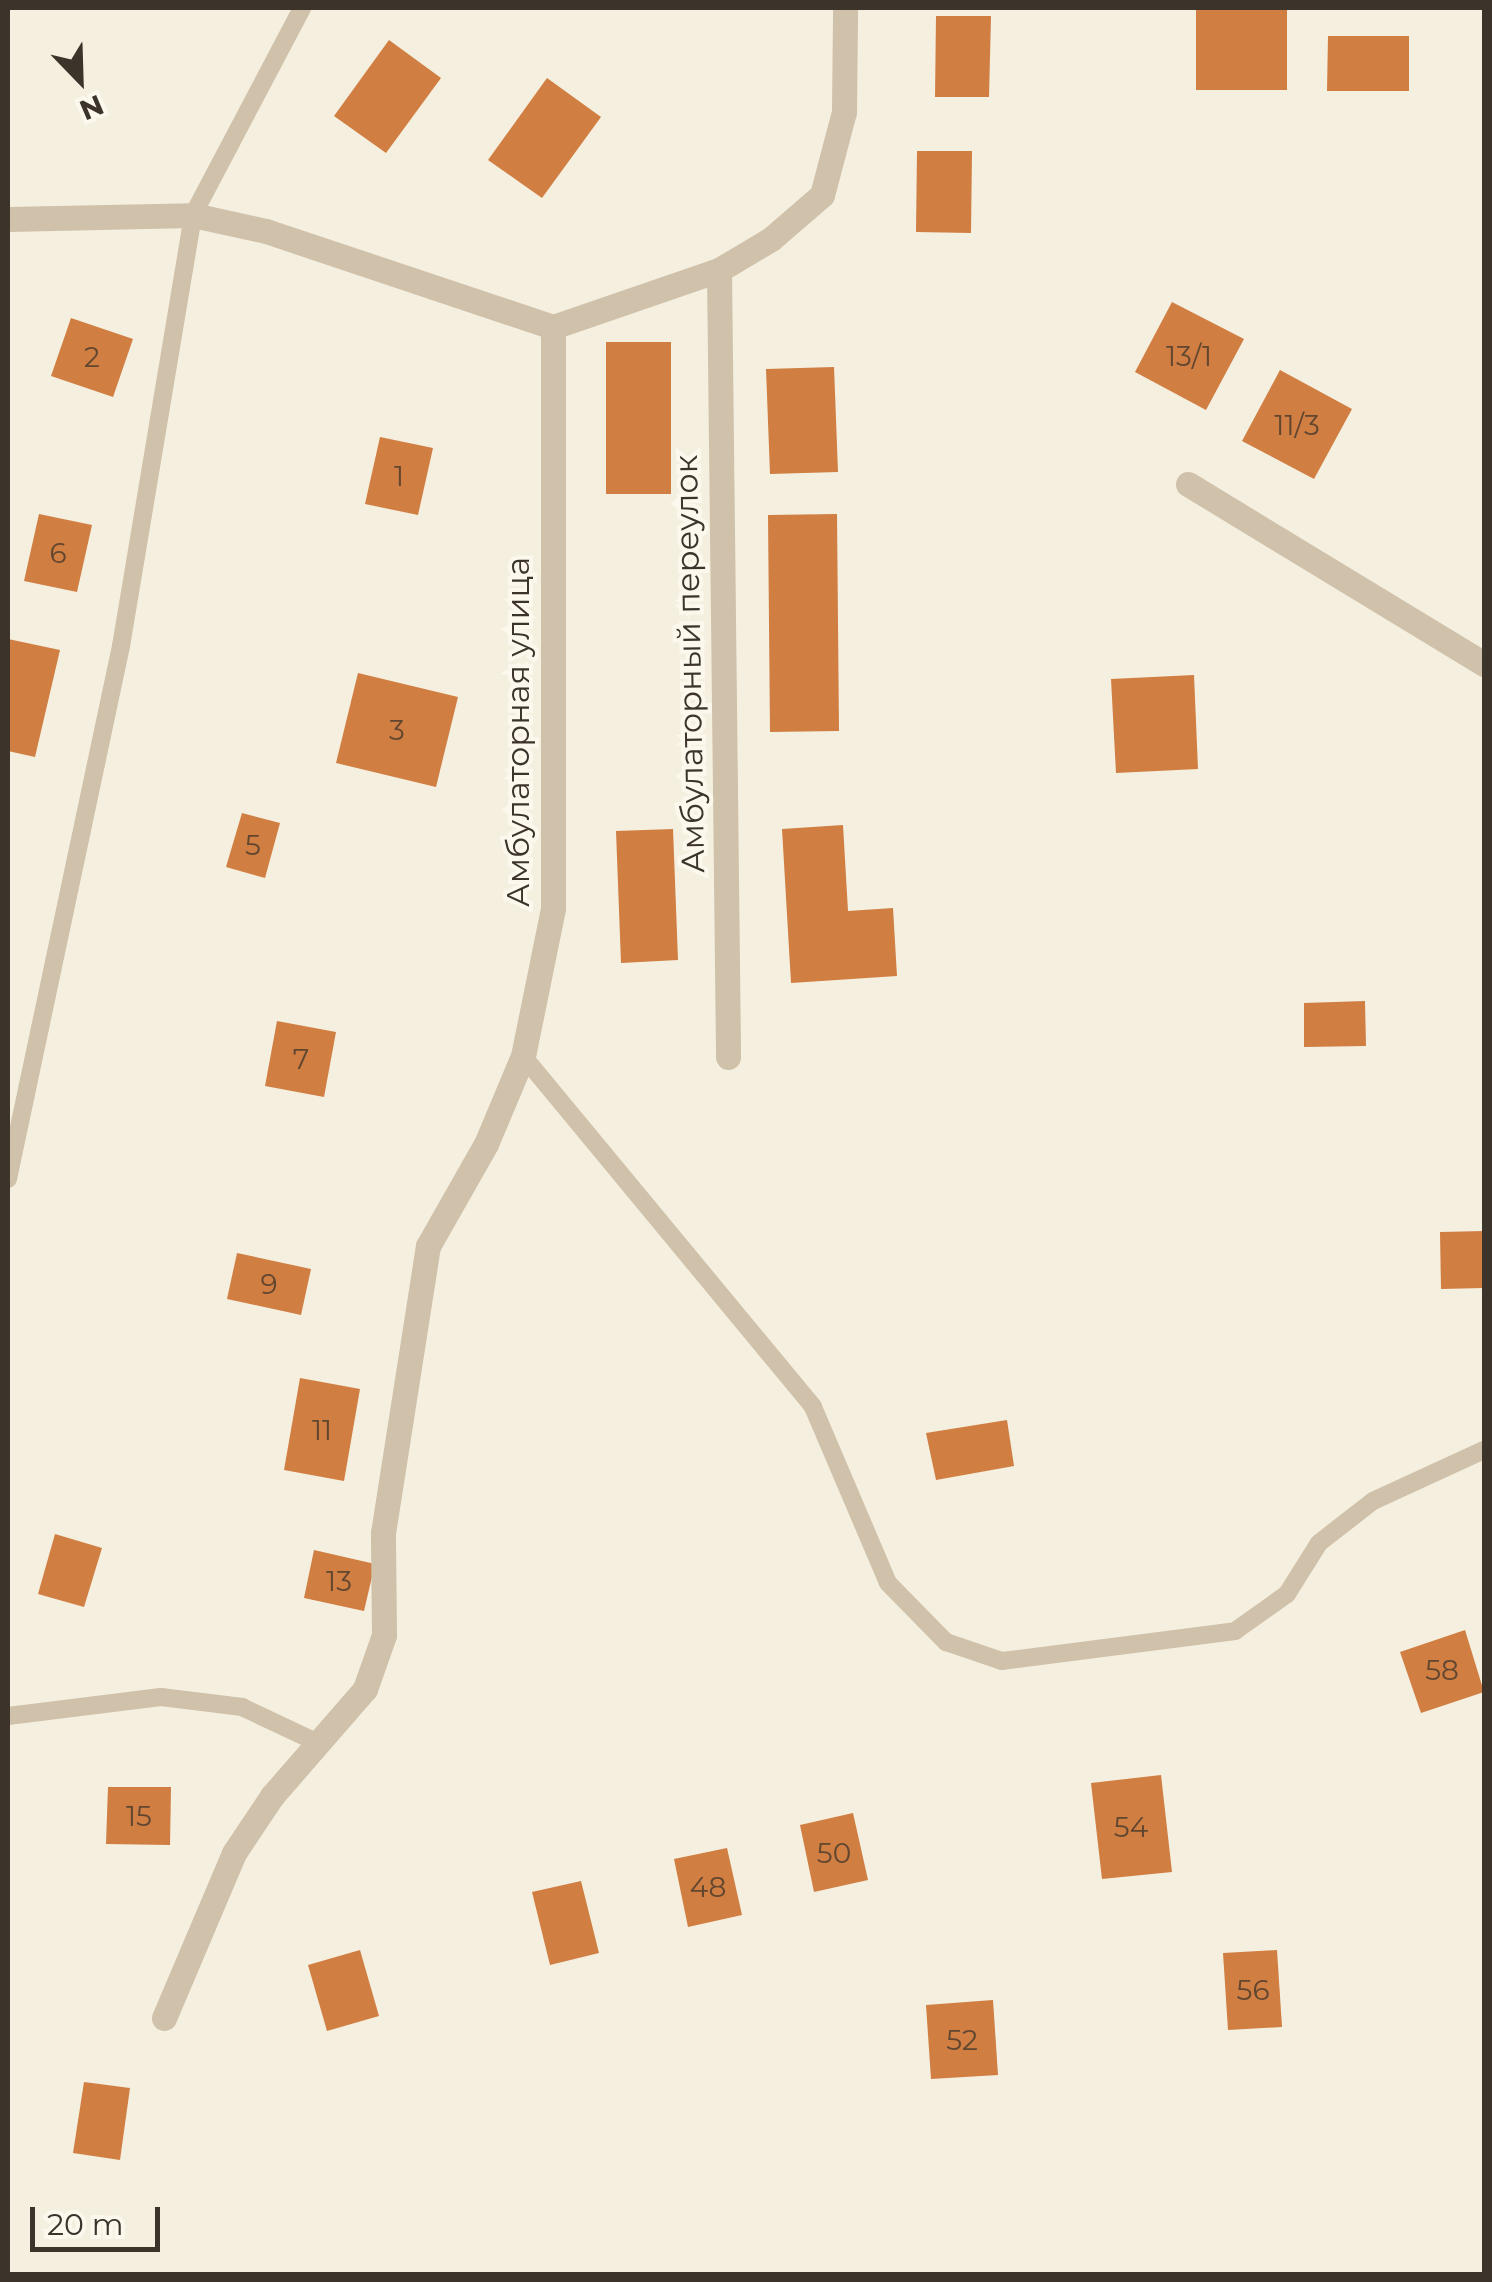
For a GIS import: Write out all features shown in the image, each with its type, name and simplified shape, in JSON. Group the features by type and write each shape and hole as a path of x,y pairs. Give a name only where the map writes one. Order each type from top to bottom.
{"street":[{"path":"8,219 193,215 266,231 553,327 719,270 771,240 822,195 844,112 845,8"},
{"name":"Амбулаторный переулок","path":"719,270 728,1058"},
{"name":"Амбулаторная улица","path":"164,2018 234,1853 318,1743 365,1689 384,1636 383,1533 428,1246 486,1144 522,1056 553,908 553,327"},
{"path":"1188,484 1484,664"}],"lane":[{"path":"8,1178 121,646 193,215 302,8"},
{"path":"522,1056 812,1407 888,1583 946,1642 1002,1660 1235,1631 1287,1594 1319,1543 1373,1502 1484,1450"},
{"path":"8,1716 161,1697 242,1707 318,1743"}],"building":[{"path":"1196,8 1287,8 1287,90 1196,90"},
{"path":"936,16 991,16 989,97 935,97"},
{"path":"1328,36 1409,36 1409,91 1327,91"},
{"path":"389,40 441,78 386,153 334,116"},
{"path":"547,78 601,117 542,198 488,160"},
{"path":"917,151 972,151 971,233 916,232"},
{"path":"1172,302 1244,339 1206,410 1135,372"},
{"path":"71,318 133,339 113,397 51,376"},
{"path":"606,342 671,342 671,494 606,494"},
{"path":"834,367 838,472 770,474 766,369"},
{"path":"1280,370 1352,409 1314,479 1242,441"},
{"path":"380,437 433,448 418,515 365,504"},
{"path":"39,514 92,525 77,592 24,581"},
{"path":"837,514 839,731 770,732 768,515"},
{"path":"8,639 60,650 35,757 8,751"},
{"path":"358,673 458,697 436,787 336,763"},
{"path":"1194,675 1198,769 1116,773 1111,679"},
{"path":"242,813 280,823 265,878 226,867"},
{"path":"843,825 848,911 893,908 897,976 791,983 782,829"},
{"path":"673,829 678,960 621,963 616,831"},
{"path":"1365,1001 1366,1046 1304,1047 1304,1003"},
{"path":"277,1021 336,1032 324,1097 265,1086"},
{"path":"1484,1231 1484,1288 1441,1289 1440,1232"},
{"path":"237,1253 311,1269 301,1315 227,1299"},
{"path":"300,1378 360,1389 344,1481 284,1470"},
{"path":"1007,1420 1014,1466 936,1480 926,1433"},
{"path":"55,1534 102,1548 84,1607 38,1594"},
{"path":"314,1550 375,1564 364,1611 304,1598"},
{"path":"1465,1630 1484,1692 1421,1713 1400,1652"},
{"path":"1161,1775 1172,1872 1102,1879 1091,1783"},
{"path":"108,1787 171,1787 170,1845 106,1844"},
{"path":"853,1813 868,1880 814,1892 800,1825"},
{"path":"727,1848 742,1915 688,1927 674,1859"},
{"path":"581,1881 599,1953 550,1965 532,1892"},
{"path":"360,1950 379,2016 327,2031 308,1965"},
{"path":"1277,1950 1282,2027 1228,2030 1223,1953"},
{"path":"993,2000 998,2075 931,2079 926,2005"},
{"path":"84,2082 130,2088 120,2160 73,2153"}]}
